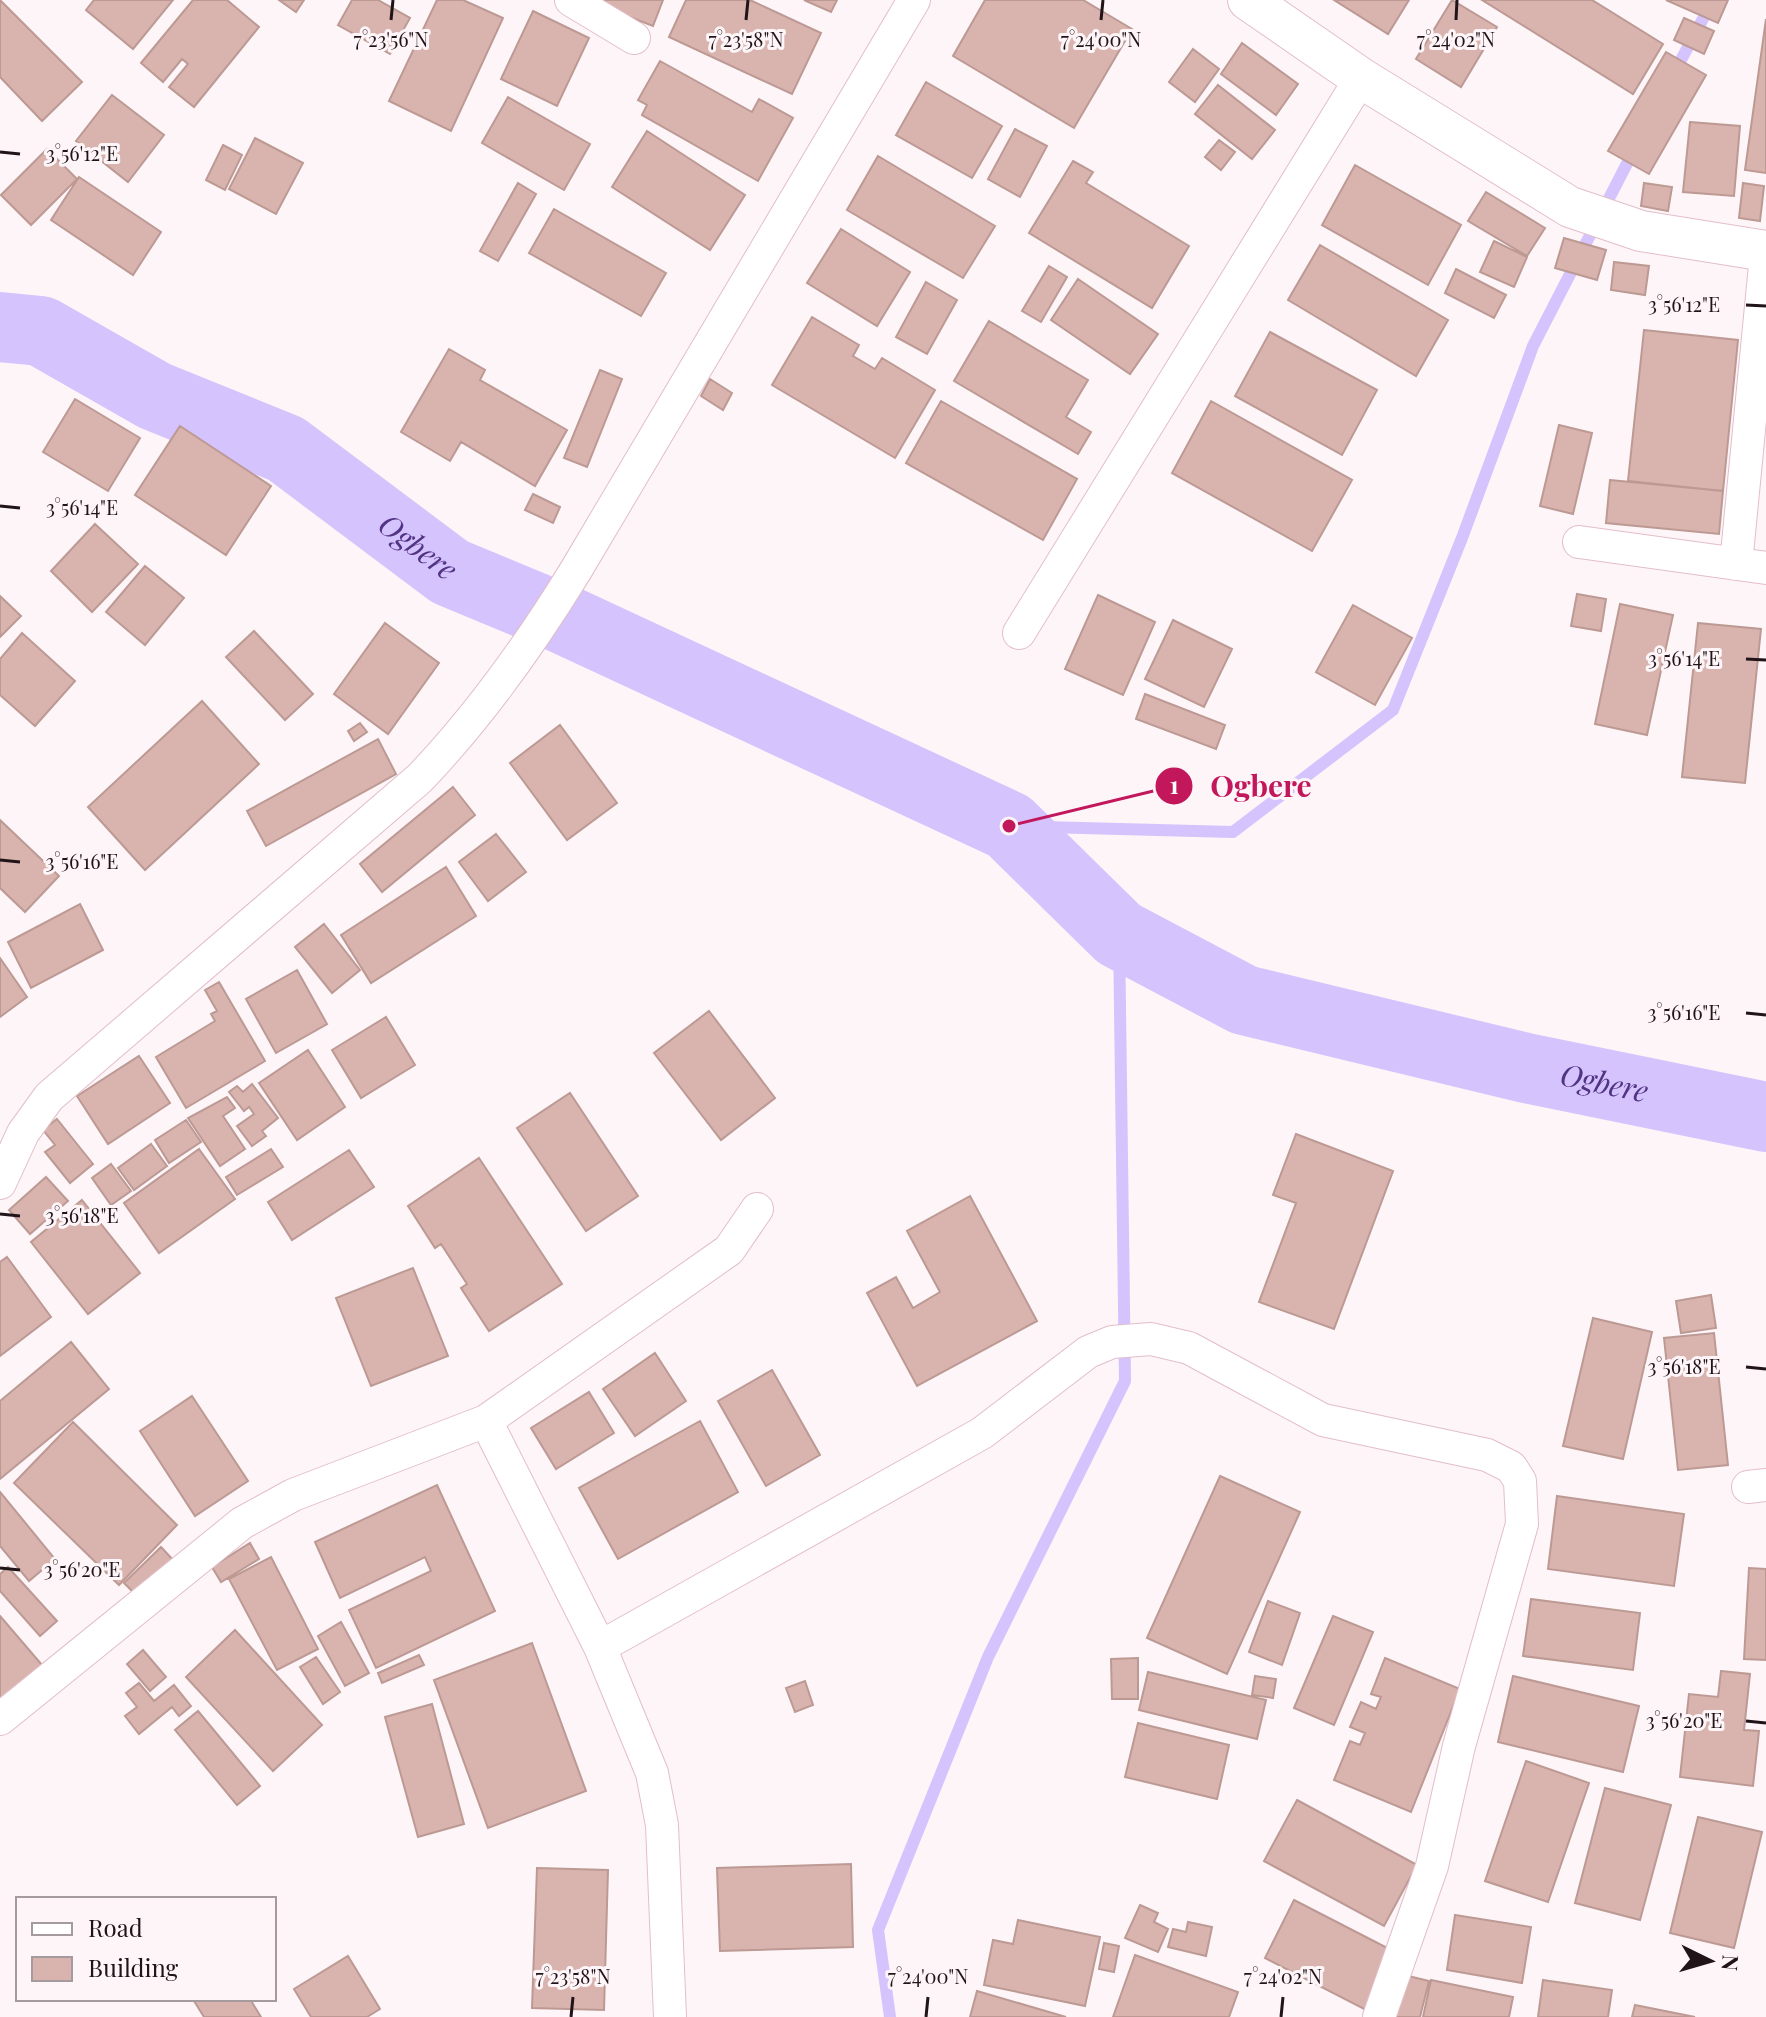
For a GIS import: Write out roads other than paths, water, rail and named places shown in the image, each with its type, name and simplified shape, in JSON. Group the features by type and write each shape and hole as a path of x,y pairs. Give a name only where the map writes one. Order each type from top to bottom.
{"street":[{"path":"571,0 634,38"},
{"path":"0,1183 23,1133 49,1097 420,778 464,732 529,646 576,570 914,0"},
{"path":"1248,0 1361,78 1570,207 1641,231 1766,253 1751,566 1579,542"},
{"path":"1019,633 1361,78"},
{"path":"0,1719 242,1523 293,1495 486,1421 729,1250 757,1209"},
{"path":"600,1647 982,1433 1088,1352 1112,1342 1151,1339 1189,1348 1323,1420 1487,1455 1511,1467 1520,1481 1522,1524 1459,1746 1432,1866 1379,2017"},
{"path":"486,1421 600,1647 652,1773 659,1812 670,2017"}],"waterway":[{"path":"1673,75 1713,0"},
{"path":"1009,826 1233,832 1393,710 1462,538 1533,346 1635,148"},
{"name":"Ogbere","path":"0,327 41,331 155,396 286,449 450,572 561,618 1009,826 1119,934 1244,1000 1526,1068 1766,1117"},
{"path":"890,2017 878,1930 988,1657 1125,1381 1119,934"}],"place":[{"name":"Ogbere","path":"1009,826"}]}
